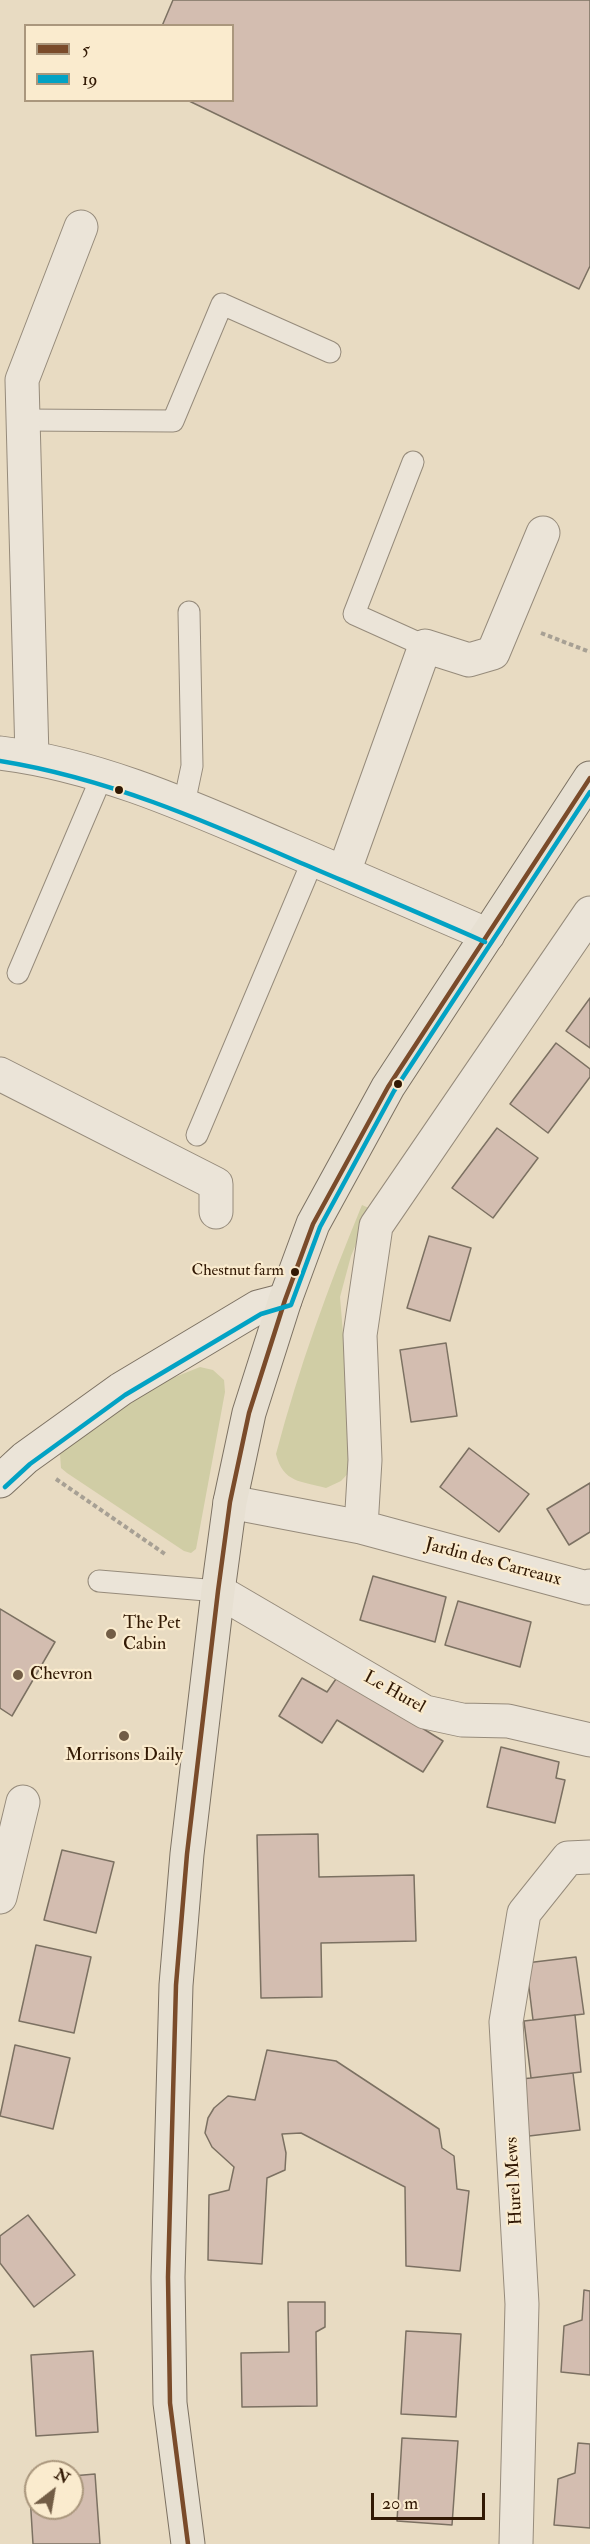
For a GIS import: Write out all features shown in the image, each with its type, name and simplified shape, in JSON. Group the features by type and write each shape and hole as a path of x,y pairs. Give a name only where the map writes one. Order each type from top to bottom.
{"main road":[{"path":"188,2544 170,2403 168,2277 176,1985 187,1854 218,1591 230,1502 249,1413 285,1300 313,1224 388,1087 590,778"}],"street":[{"path":"81,227 22,381 16,755 102,776 184,804 489,934"},
{"path":"344,872 425,646 469,660 494,653 543,533"},
{"path":"361,1527 365,1460 360,1335 376,1226 590,913"},
{"path":"0,1074 216,1184 216,1212"},
{"path":"0,1480 25,1458 121,1389 258,1307 285,1300"},
{"name":"Jardin des Carreaux","path":"230,1502 361,1527 587,1588 590,1586"},
{"name":"Le Hurel","path":"218,1591 425,1712 462,1720 508,1721 590,1740"},
{"path":"0,1897 23,1802"},
{"name":"Hurel Mews","path":"516,2544 522,2304 506,2022 524,1913 568,1858 590,1857"}],"lane":[{"path":"23,420 173,421 222,304 330,352"},
{"path":"413,462 354,614 425,646"},
{"path":"184,804 192,766 189,612"},
{"path":"18,973 102,776"},
{"path":"197,1135 313,860"},
{"path":"99,1581 218,1591"}],"path":[{"path":"507,619 590,652"},
{"path":"25,1458 170,1557"}],"shaded area":[{"path":"362,1205 371,1209 351,1256 340,1297 354,1467 341,1481 326,1488 301,1482 288,1476 279,1464 276,1454 315,1328"},
{"path":"200,1367 213,1370 224,1380 225,1392 196,1549 191,1553 184,1551 67,1473 61,1468 60,1454 70,1443 165,1381"}],"building":[{"path":"173,0 590,0 590,266 579,289 191,102 234,102 234,24 163,24"},
{"path":"590,998 590,1048 566,1031"},
{"path":"556,1043 590,1069 590,1077 548,1133 510,1104"},
{"path":"497,1128 538,1158 493,1218 452,1188"},
{"path":"429,1236 471,1248 450,1321 407,1308"},
{"path":"446,1343 457,1416 411,1422 400,1350"},
{"path":"469,1448 529,1494 499,1532 440,1487"},
{"path":"590,1483 590,1532 569,1545 547,1509"},
{"path":"373,1576 446,1597 435,1642 360,1620"},
{"path":"458,1601 531,1622 520,1667 445,1645"},
{"name":"Chevron","path":"0,1609 55,1642 12,1716 0,1708"},
{"path":"338,1676 443,1741 423,1772 337,1720 322,1743 279,1716 302,1678 327,1692"},
{"path":"501,1747 559,1762 556,1778 565,1780 555,1823 487,1807"},
{"path":"318,1834 319,1877 414,1875 416,1941 321,1943 322,1997 261,1998 257,1835"},
{"path":"62,1850 114,1862 96,1933 44,1920"},
{"path":"36,1945 91,1957 74,2033 19,2021"},
{"path":"576,1957 584,2014 533,2020 526,1963"},
{"path":"575,2015 581,2072 531,2078 524,2021"},
{"path":"15,2045 70,2058 53,2129 0,2116"},
{"path":"267,2050 336,2061 439,2129 442,2148 454,2156 457,2189 469,2191 460,2271 406,2266 405,2187 301,2133 282,2134 286,2153 285,2170 267,2178 262,2264 208,2260 209,2195 229,2190 234,2167 212,2147 205,2133 208,2118 214,2108 228,2096 255,2100"},
{"path":"573,2073 580,2130 529,2136 522,2079"},
{"path":"28,2215 75,2275 34,2307 0,2263 0,2236"},
{"path":"584,2290 590,2291 590,2375 561,2372 564,2326 582,2320"},
{"path":"288,2302 325,2302 325,2327 316,2332 317,2406 242,2407 241,2353 289,2352"},
{"path":"406,2331 461,2334 456,2417 401,2414"},
{"path":"93,2351 98,2432 36,2436 31,2355"},
{"path":"402,2438 458,2441 452,2525 397,2521"},
{"path":"578,2443 590,2444 590,2528 554,2525 558,2479 575,2473"},
{"path":"95,2474 100,2544 33,2544 32,2520 84,2520 84,2475"}],"transit line":[{"name":"19","path":"0,761 78,778 154,802 228,831 485,942"},
{"name":"5","path":"188,2544 170,2403 168,2277 176,1985 187,1854 218,1591 230,1502 249,1413 285,1300 313,1224 388,1087 590,778"},
{"name":"19","path":"5,1487 30,1464 125,1395 261,1314 291,1305 320,1227 394,1091 590,792"}],"place":[{"name":"Chestnut farm","path":"295,1272"},
{"name":"The Pet Cabin","path":"111,1634"},
{"name":"Chevron","path":"18,1675"},
{"name":"Morrisons Daily","path":"124,1736"}]}
